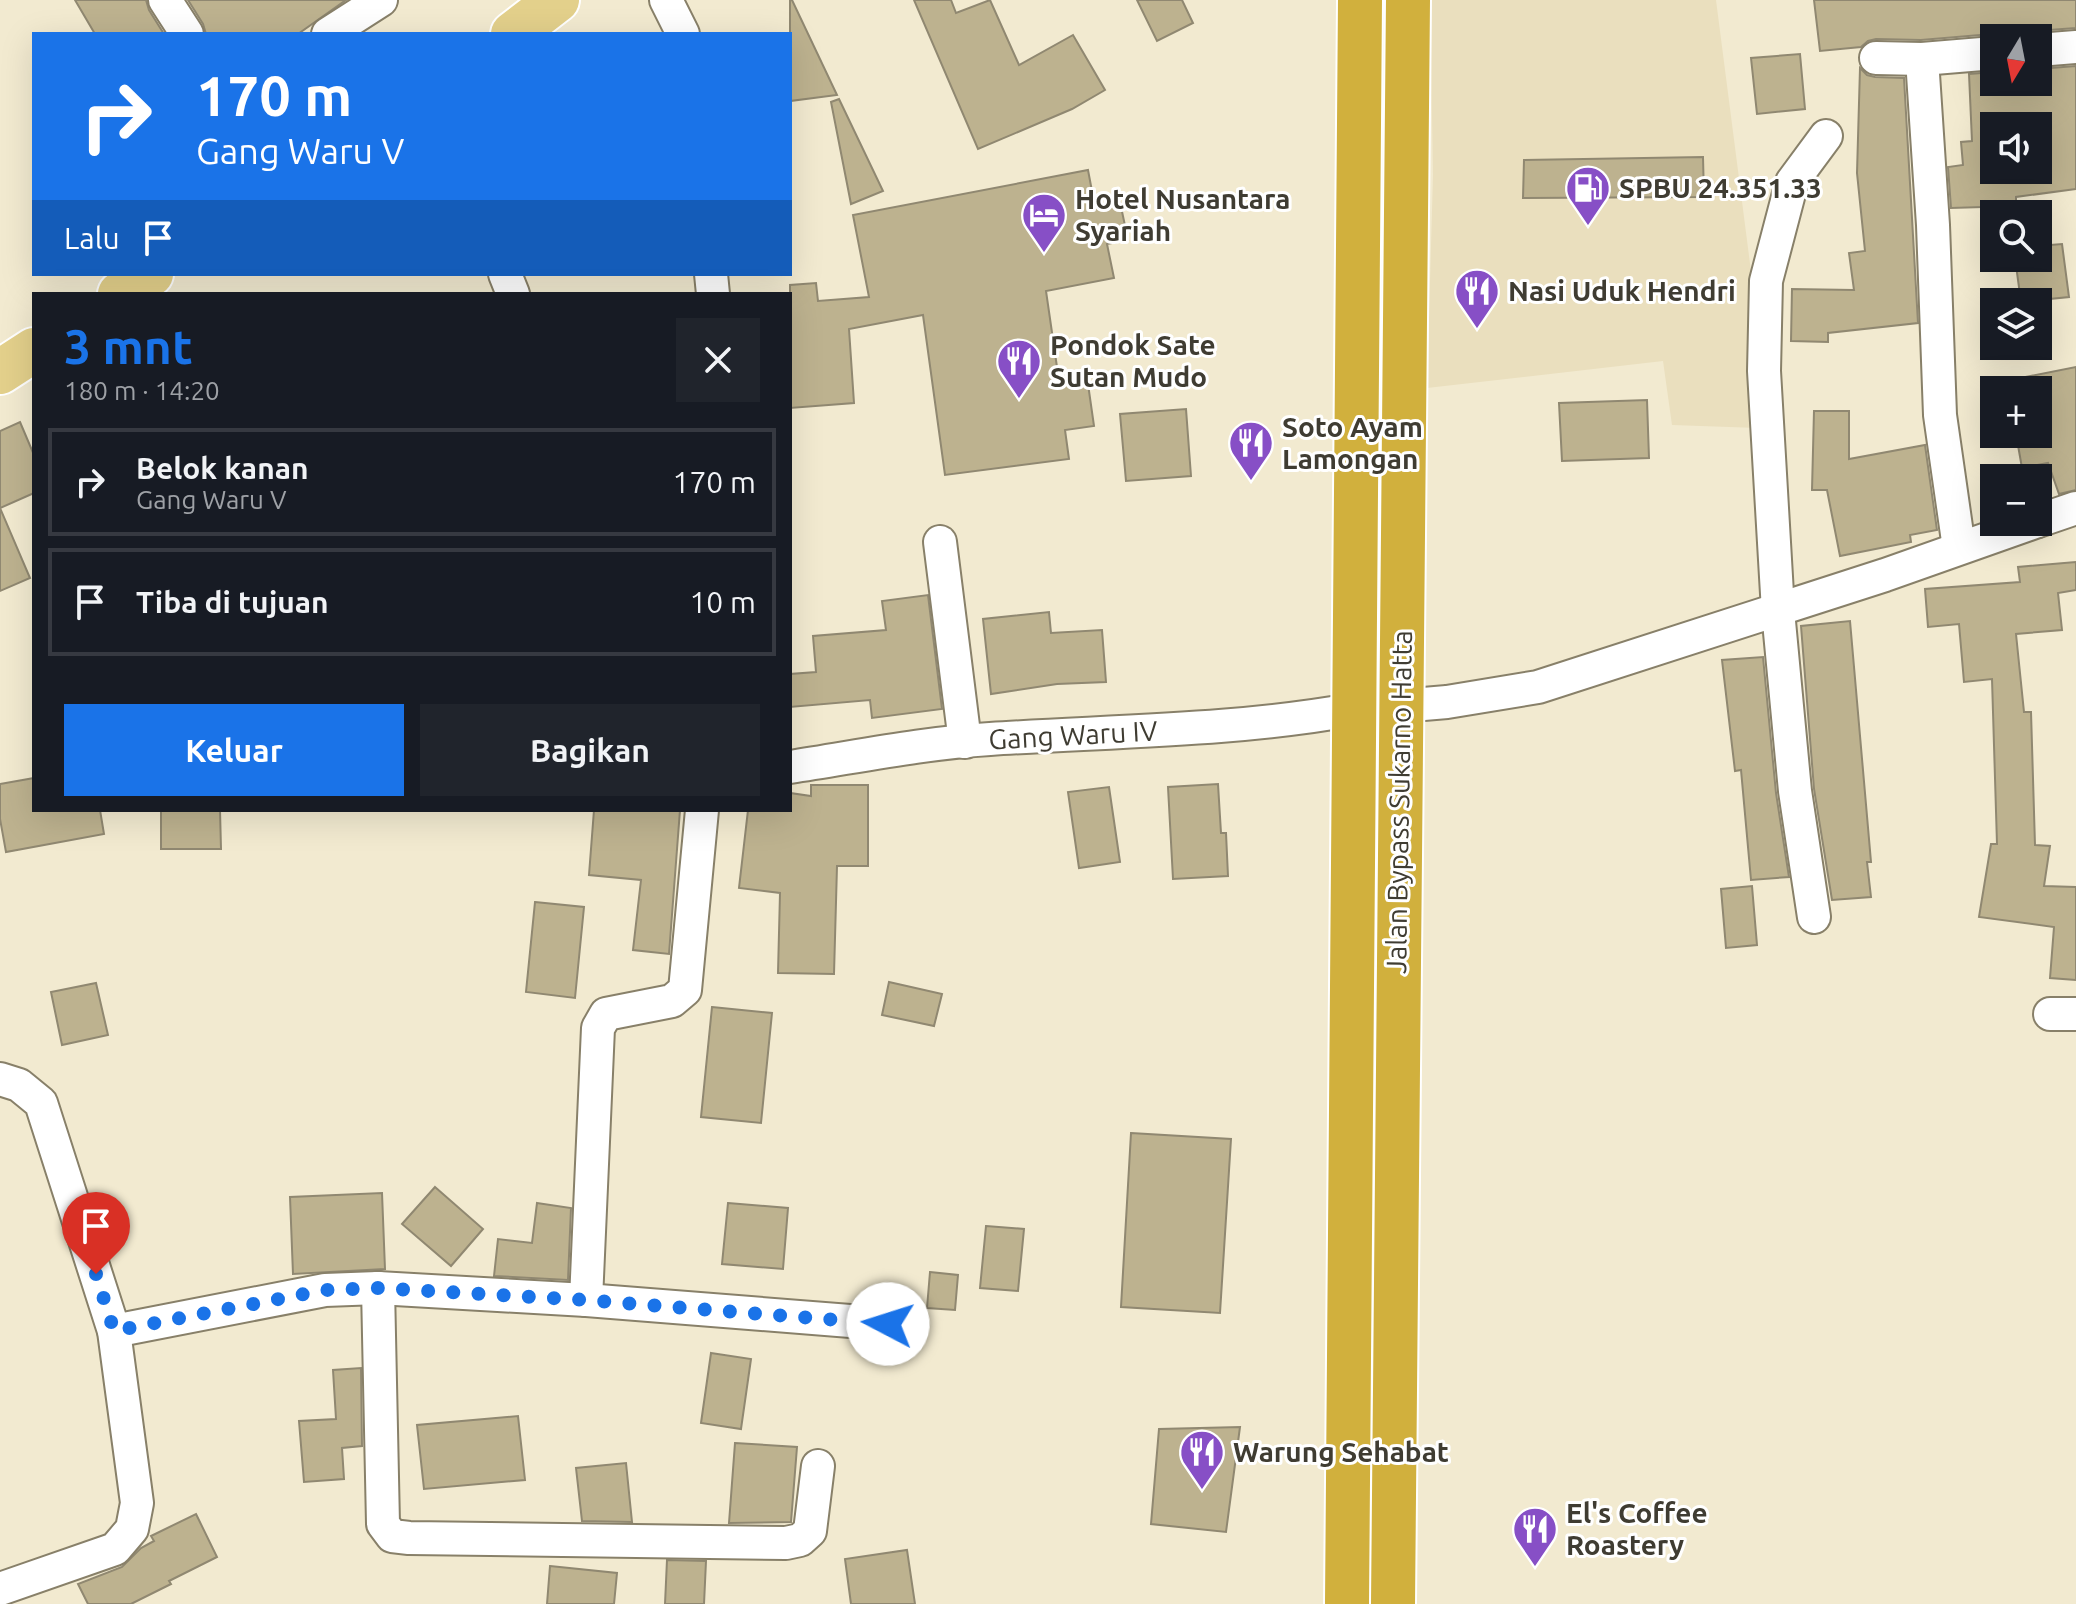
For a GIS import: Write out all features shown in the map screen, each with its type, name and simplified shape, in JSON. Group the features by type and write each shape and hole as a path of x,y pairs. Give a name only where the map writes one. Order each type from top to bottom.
{"highway":[{"name":"Jalan Bypass Sukarno Hatta","path":"1347,1604 1360,0"},
{"name":"Jalan Bypass Sukarno Hatta","path":"1393,1604 1408,0"},
{"path":"1348,1446 1393,1445"}],"main road":[{"path":"516,32 557,0"},
{"path":"123,292 148,276"},
{"path":"0,372 32,351"}],"street":[{"path":"165,0 186,32"},
{"path":"331,32 381,0"},
{"path":"666,0 682,32"},
{"path":"2052,49 2076,47"},
{"path":"1876,58 1922,59 1980,54"},
{"path":"1922,59 1933,225 1940,415 1959,548"},
{"path":"1814,917 1795,791 1778,611 1764,371 1766,281 1792,182 1826,136"},
{"path":"2052,516 2076,508"},
{"path":"1400,706 1447,702 1538,687 1778,611 1995,536"},
{"path":"940,542 965,742"},
{"name":"Gang Waru IV","path":"792,767 965,742 1147,732 1316,716 1356,709"},
{"path":"586,1300 598,1028 606,1014 672,1001 685,990 702,812"},
{"path":"0,1079 19,1085 41,1103 114,1331 137,1503 132,1529 115,1549 0,1589"},
{"path":"378,1288 383,1524 392,1536 786,1543 800,1540 810,1531 818,1466"},
{"path":"114,1331 325,1290 378,1288 586,1300 888,1324"}],"shaded area":[{"name":"SPBU 24.351.33","path":"1430,0 1716,0 1752,279 1758,428 1672,425 1663,361 1427,388 1433,175"}],"building":[{"path":"75,0 146,0 163,32 94,32"},
{"path":"188,0 346,0 301,32 205,32"},
{"path":"792,0 837,95 792,101"},
{"path":"914,0 951,0 956,13 990,0 1019,65 1073,35 1105,90 1072,109 978,149"},
{"path":"1137,0 1182,0 1193,23 1157,41"},
{"path":"1814,0 2076,0 2076,28 2052,30 2052,24 1980,24 1980,35 1921,40 1876,39 1861,47 1820,51"},
{"path":"1800,54 1805,109 1757,114 1751,58"},
{"path":"2076,66 2076,189 2016,197 2016,200 1980,200 1980,207 1951,208 1948,167 1963,165 1961,142 1972,141 1969,74 1980,73 1980,96 2052,96 2052,68"},
{"path":"1860,68 1867,75 1875,77 1904,78 1918,323 1828,333 1828,342 1791,341 1792,289 1854,290 1849,253 1865,251 1857,173"},
{"path":"839,99 883,191 851,204 831,102"},
{"path":"1703,157 1704,197 1523,198 1524,160"},
{"path":"1088,170 1095,207 1120,202 1128,240 1107,244 1114,278 1046,291 1059,381 1087,377 1094,426 1065,430 1069,459 945,475 923,315 849,329 854,403 792,408 790,285 816,283 818,301 869,297 853,215"},
{"path":"2062,244 2069,297 2052,299 2052,288 2019,288 2017,272 2052,272 2052,245"},
{"path":"2076,367 2076,490 2059,494 2052,464 2021,464 2018,448 2052,448 2052,376 2030,376"},
{"path":"1647,400 1649,458 1562,461 1559,403"},
{"path":"1186,409 1191,476 1126,481 1120,414"},
{"path":"1814,411 1849,411 1849,459 1925,445 1937,530 1910,535 1911,542 1840,556 1827,490 1812,490"},
{"path":"20,422 32,450 32,494 0,508 0,431"},
{"path":"0,508 30,578 0,591"},
{"path":"2076,562 2076,590 2058,593 2062,630 2016,634 2024,712 2031,712 2035,845 2050,846 2044,886 2076,887 2076,980 2050,978 2054,927 1979,917 1991,844 1997,844 1992,679 1964,682 1959,624 1928,627 1925,589 2020,582 2018,567"},
{"path":"928,595 942,709 872,718 870,700 792,707 792,674 816,672 813,636 886,630 882,601"},
{"path":"1049,612 1051,633 1102,630 1106,682 1057,684 991,694 983,619"},
{"path":"1850,621 1871,862 1867,862 1871,897 1832,900 1814,789 1801,626"},
{"path":"1763,657 1776,793 1789,877 1751,880 1741,770 1735,771 1722,660"},
{"path":"32,778 32,812 100,812 104,834 6,852 0,819 0,784"},
{"path":"1218,784 1221,833 1226,833 1228,876 1173,879 1168,787"},
{"path":"811,785 868,785 868,866 837,866 834,974 778,973 780,893 739,888 748,812 792,812 792,793 811,796"},
{"path":"1109,787 1120,862 1079,868 1068,792"},
{"path":"161,812 220,812 221,849 161,849"},
{"path":"594,812 680,812 669,954 633,950 641,880 589,875"},
{"path":"1752,886 1757,945 1726,948 1721,889"},
{"path":"535,902 584,907 575,998 526,992"},
{"path":"889,982 942,994 934,1026 882,1015"},
{"path":"96,983 108,1035 62,1045 51,992"},
{"path":"712,1007 772,1013 761,1123 701,1117"},
{"path":"1131,1133 1231,1139 1220,1313 1121,1307"},
{"path":"435,1187 483,1229 451,1266 402,1224"},
{"path":"382,1193 385,1269 293,1274 290,1197"},
{"path":"537,1203 571,1208 568,1280 494,1276 498,1239 532,1243"},
{"path":"728,1203 788,1208 783,1269 722,1264"},
{"path":"986,1226 1024,1229 1018,1291 980,1288"},
{"path":"930,1272 958,1275 955,1310 927,1308"},
{"path":"711,1353 751,1359 741,1429 701,1423"},
{"path":"361,1368 362,1446 342,1448 344,1479 304,1482 299,1421 336,1419 333,1370"},
{"path":"518,1416 525,1480 424,1489 417,1425"},
{"path":"1240,1427 1226,1532 1151,1524 1159,1429"},
{"path":"735,1443 797,1447 791,1522 729,1523"},
{"path":"626,1463 632,1522 582,1521 576,1468"},
{"path":"196,1514 217,1557 131,1604 88,1604 78,1584 122,1567 141,1548 154,1541 151,1536"},
{"path":"907,1550 915,1604 851,1604 845,1559"},
{"path":"667,1560 706,1561 704,1604 665,1604"},
{"path":"550,1566 617,1573 614,1604 547,1604"}],"place":[{"name":"SPBU 24.351.33","path":"1588,227"},
{"name":"Hotel Nusantara Syariah","path":"1044,254"},
{"name":"Nasi Uduk Hendri","path":"1477,330"},
{"name":"Pondok Sate Sutan Mudo","path":"1019,400"},
{"name":"Soto Ayam Lamongan","path":"1251,482"},
{"name":"Warung Sehabat","path":"1202,1491"},
{"name":"El's Coffee Roastery","path":"1535,1568"}],"route":[{"path":"96,1274 114,1331 325,1290 378,1288 586,1300 888,1324"}]}
